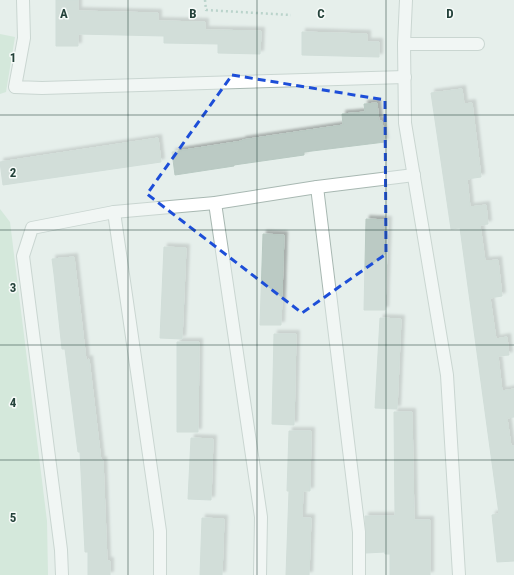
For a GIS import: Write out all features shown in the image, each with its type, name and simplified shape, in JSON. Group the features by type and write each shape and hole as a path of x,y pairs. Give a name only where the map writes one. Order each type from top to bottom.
{"street":[{"path":"23,0 24,38 15,87 42,88 405,77"},
{"path":"406,0 404,44 405,123 447,375 459,575"},
{"path":"404,44 478,44"},
{"path":"62,575 61,550 23,256 32,228 114,212 215,203 317,187 414,175"},
{"path":"317,187 359,532 360,575"},
{"path":"215,203 261,517 260,575"},
{"path":"114,212 160,531 160,575"}],"path":[{"path":"205,0 206,10 291,15"}],"highlighted area":[{"path":"232,75 385,100 386,254 302,313 147,194"}],"green space":[{"path":"0,34 15,37 6,92 0,94"},
{"path":"0,209 10,222 47,521 48,575 0,575"}],"building":[{"path":"56,0 78,0 78,11 158,13 158,21 205,22 205,30 261,31 260,54 218,53 218,44 164,43 164,36 78,34 78,46 56,46"},
{"path":"302,32 367,34 367,42 379,42 379,57 302,55"},
{"path":"462,89 464,104 472,103 481,177 467,179 470,207 486,205 488,224 480,225 485,261 498,260 502,296 490,298 496,339 507,337 509,355 498,356 502,391 514,389 514,417 507,418 511,446 514,446 514,561 497,562 492,515 499,514 460,228 451,229 431,93"},
{"path":"377,103 379,121 382,121 385,142 304,152 304,155 175,175 172,152 343,125 342,114 365,112 364,104"},
{"path":"158,138 161,162 3,185 0,162"},
{"path":"366,219 388,220 385,310 364,310"},
{"path":"263,234 284,235 281,325 260,325"},
{"path":"164,247 186,248 182,339 160,338"},
{"path":"74,257 86,360 89,359 101,461 103,460 107,561 110,561 110,575 88,575 88,552 85,552 80,452 78,452 65,349 62,349 52,259"},
{"path":"380,318 401,319 397,409 375,408"},
{"path":"274,334 296,334 294,425 272,424"},
{"path":"177,342 199,342 198,432 177,432"},
{"path":"394,412 412,412 414,520 430,520 430,575 390,575 390,554 385,554 385,552 366,553 365,516 395,516"},
{"path":"289,431 311,431 310,491 303,491 302,518 311,518 309,575 286,575 289,491 287,491"},
{"path":"191,438 213,439 211,500 188,499"},
{"path":"202,518 224,519 222,575 200,575"}]}
